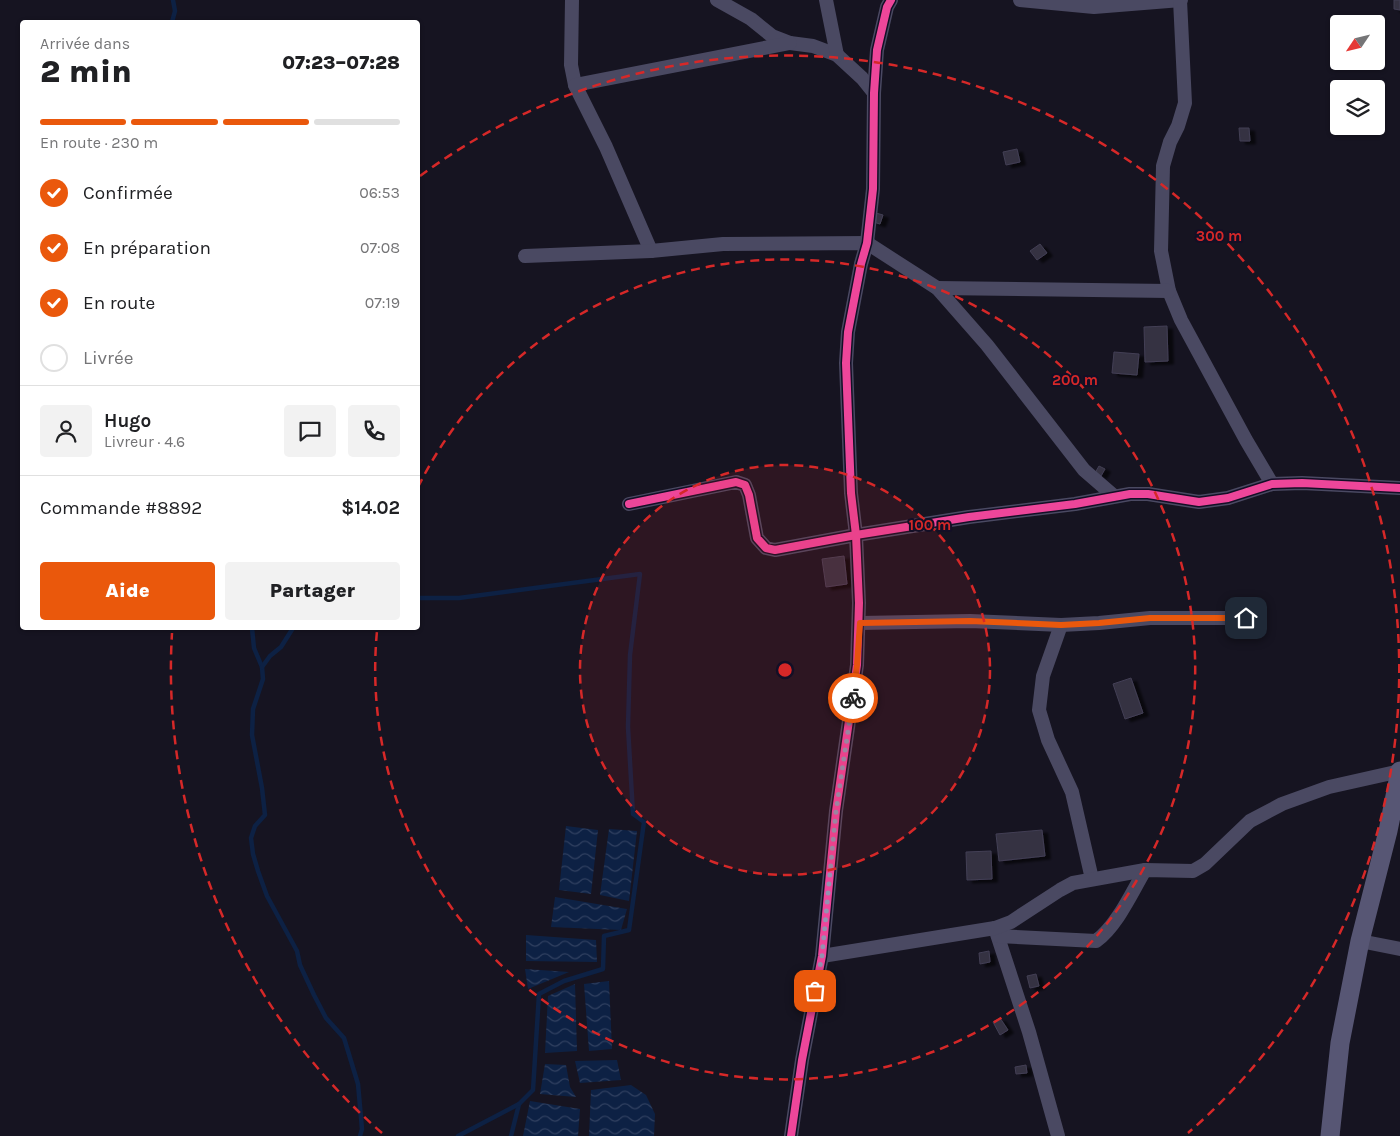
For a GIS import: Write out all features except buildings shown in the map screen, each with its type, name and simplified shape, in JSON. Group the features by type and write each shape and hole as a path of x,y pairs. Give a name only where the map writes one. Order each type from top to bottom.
{"street":[{"path":"572,0 571,65 575,85 606,147 651,250"},
{"path":"717,0 752,19 772,36 790,43 813,46 837,55 862,78 874,93"},
{"path":"826,0 837,55"},
{"path":"791,1136 802,1060 822,956 836,811 857,665 860,623 856,535 851,493 846,363 848,332 861,264 868,243 874,172 874,93 878,50 887,7 891,0"},
{"path":"1020,0 1094,7 1180,0 1185,103 1163,166 1161,251 1169,291 1181,320 1215,385 1272,484"},
{"path":"575,85 790,43"},
{"path":"525,256 651,250 723,244 868,243 937,288 987,344 1084,470 1114,496"},
{"path":"937,288 1169,291"},
{"path":"1084,470 1090,501"},
{"path":"629,504 736,482 745,485 749,495 757,538 766,548 775,550 856,535 1114,496 1148,494 1198,502 1228,498 1272,484 1302,483 1400,488"},
{"path":"860,623 970,621 1061,625 1150,618 1246,618"},
{"path":"1061,625 1043,676 1039,710 1048,740 1072,792 1092,879"},
{"path":"996,932 1073,883 1145,870 1193,871 1205,864 1250,822 1282,804 1329,787 1400,771 1388,832 1360,941 1340,1043 1330,1136"},
{"path":"822,956 996,932 1096,941 1104,936 1112,926 1145,870"},
{"path":"996,932 1029,1032 1058,1136"},
{"path":"1360,941 1400,949"}],"water":[{"path":"566,826 598,830 591,894 559,890"},
{"path":"609,829 637,831 629,901 600,895"},
{"path":"555,897 627,909 621,930 551,927"},
{"path":"526,935 596,940 597,962 526,961"},
{"path":"525,969 569,972 528,989"},
{"path":"609,981 612,1049 589,1051 584,984"},
{"path":"575,984 577,1051 545,1053 548,996"},
{"path":"617,1060 621,1080 580,1083 575,1061"},
{"path":"545,1064 566,1065 570,1087 576,1097 540,1094"},
{"path":"631,1085 646,1095 655,1114 654,1136 589,1136 591,1090"},
{"path":"530,1101 580,1109 578,1136 523,1136"}],"waterway":[{"path":"173,0 175,11 173,20"},
{"path":"420,598 459,598 640,574 630,655 628,727 633,814 644,822 629,930 604,936 603,969 564,981 539,994 533,1090 519,1104 511,1136"},
{"path":"252,630 254,648 262,667 263,679 253,709 252,735 265,815 255,826 251,838 253,854 267,896 297,951 300,965 314,995 326,1018 344,1038 358,1084 362,1129 360,1136"},
{"path":"262,667 270,656 281,647 292,630"},
{"path":"458,1136 519,1104"}],"cycle path":[{"path":"791,1136 802,1060 822,956 836,811 857,665 859,603 856,535 851,493 846,363 848,332 867,243 873,189 874,93 877,50 887,7 891,0"},
{"path":"629,504 736,482 745,485 749,495 757,538 766,548 775,550 969,517 1075,504 1130,494 1148,494 1199,502 1228,498 1272,484 1302,483 1400,488"}],"way so far":[{"path":"815,991 822,956 836,811 853,698"}],"route":[{"path":"853,698 860,623 970,621 1061,625 1150,618 1246,618"}]}
